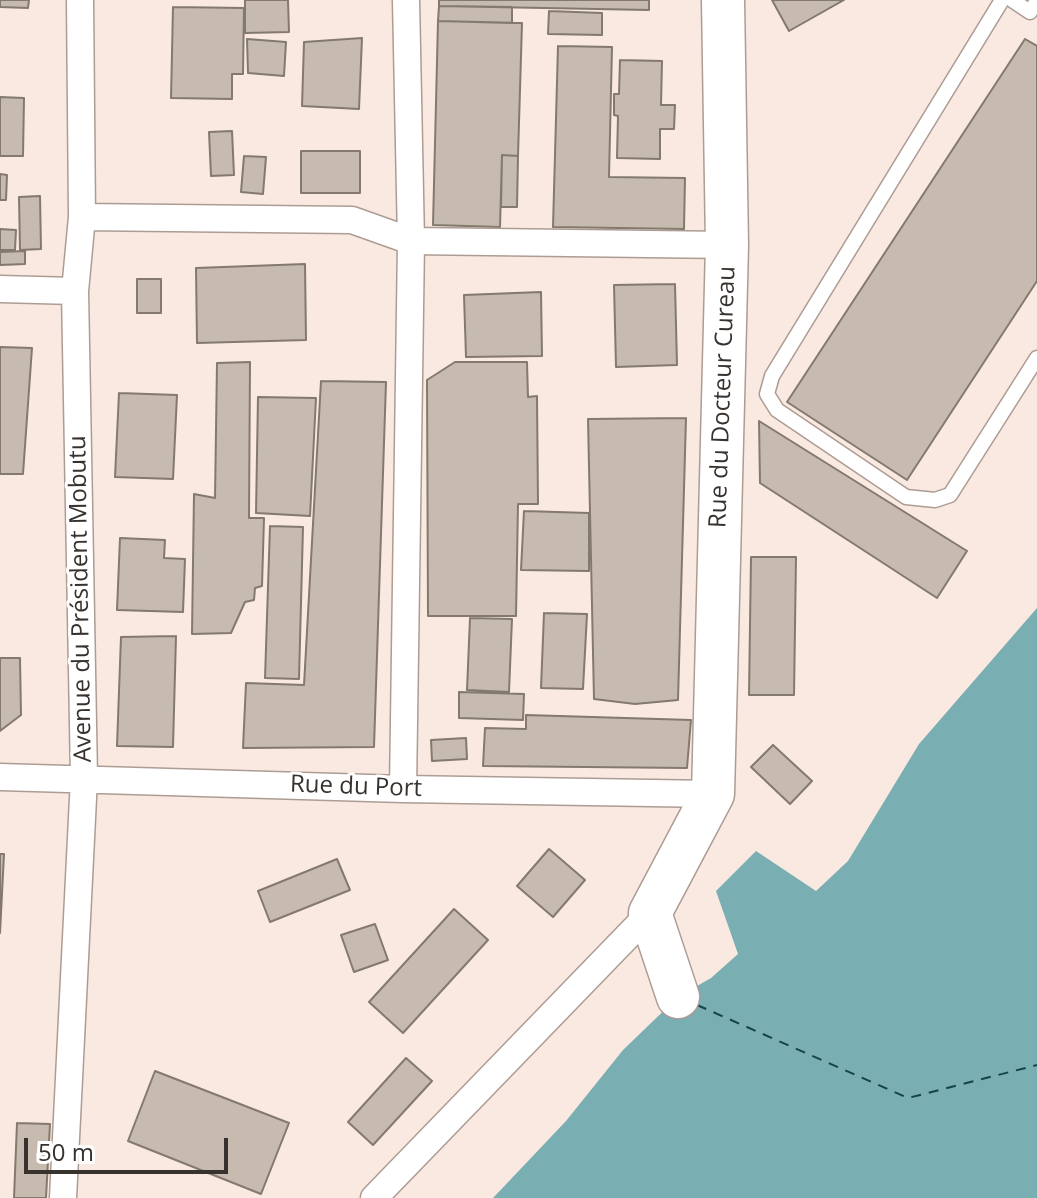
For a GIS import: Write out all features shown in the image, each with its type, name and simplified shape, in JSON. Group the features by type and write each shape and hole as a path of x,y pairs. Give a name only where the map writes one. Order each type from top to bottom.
{"main road":[{"name":"Rue du Docteur Cureau","path":"713,794 727,245 723,0"},
{"path":"678,997 650,913 713,794"}],"street":[{"name":"Avenue du Président Mobutu","path":"63,1198 84,778 75,291 82,217 80,0"},
{"path":"403,789 411,241 406,0"},
{"path":"82,217 352,220 411,241 727,245"},
{"path":"0,289 75,291"},
{"name":"Rue du Port","path":"0,777 713,794"},
{"path":"374,1198 650,913"}],"lane":[{"path":"1002,0 772,376 767,394 777,410 906,497 935,500 950,495 1037,358"},
{"path":"1012,0 1035,9"}],"water":[{"path":"1037,608 1037,1198 493,1198 566,1121 623,1050 678,997 711,978 738,954 716,891 756,851 816,891 848,861 919,744"}],"building":[{"path":"0,0 29,0 28,8 0,7"},
{"path":"245,0 288,0 289,32 245,33"},
{"path":"439,0 649,0 649,10 439,6"},
{"path":"772,0 844,0 789,31"},
{"path":"439,6 512,7 512,23 438,21"},
{"path":"173,7 244,8 243,74 232,74 232,99 171,98"},
{"path":"549,11 602,13 602,35 548,34"},
{"path":"438,21 522,23 518,156 502,155 500,227 433,225"},
{"path":"362,38 359,109 302,106 304,42"},
{"path":"247,39 286,42 284,76 248,73"},
{"path":"1025,39 1037,46 1037,281 907,480 787,402"},
{"path":"558,46 612,47 609,177 685,178 684,229 553,227"},
{"path":"620,60 662,61 661,105 675,105 674,129 660,129 660,159 617,158 618,116 614,115 614,94 619,94"},
{"path":"0,97 24,98 23,156 0,156"},
{"path":"232,131 234,175 211,176 209,132"},
{"path":"301,151 360,151 360,193 301,193"},
{"path":"502,155 518,156 517,207 501,207"},
{"path":"244,156 266,157 263,194 241,192"},
{"path":"0,174 7,175 6,200 0,200"},
{"path":"40,196 41,249 20,250 19,197"},
{"path":"0,229 16,230 15,250 0,250"},
{"path":"25,251 25,264 0,265 0,252"},
{"path":"305,264 306,340 197,343 196,268"},
{"path":"137,279 161,279 161,313 137,313"},
{"path":"675,284 677,365 616,367 614,285"},
{"path":"541,292 542,356 466,357 464,295"},
{"path":"0,347 32,348 23,474 0,474"},
{"path":"250,362 249,518 264,518 262,586 255,588 254,600 245,602 231,633 192,634 194,494 215,498 217,363"},
{"path":"455,362 527,362 528,397 537,396 538,504 518,504 516,616 428,616 427,380"},
{"path":"321,381 386,382 374,747 243,748 246,683 304,685"},
{"path":"119,393 177,395 173,479 115,477"},
{"path":"258,397 316,398 310,516 256,513"},
{"path":"686,418 678,700 635,704 594,699 588,419"},
{"path":"759,421 967,551 937,598 760,483"},
{"path":"524,511 589,513 589,571 521,570"},
{"path":"270,526 303,527 299,679 265,678"},
{"path":"120,538 165,540 164,558 185,559 183,612 117,610"},
{"path":"751,557 796,557 794,695 749,695"},
{"path":"544,613 587,614 583,689 541,688"},
{"path":"470,618 512,619 509,692 467,690"},
{"path":"176,636 173,747 117,746 121,637"},
{"path":"0,658 20,658 21,715 0,731"},
{"path":"459,692 524,694 523,720 459,718"},
{"path":"526,715 691,720 687,768 483,766 485,728 526,729"},
{"path":"466,738 467,759 432,761 431,740"},
{"path":"773,745 812,781 790,804 751,767"},
{"path":"549,849 585,880 553,917 517,886"},
{"path":"0,854 4,854 0,933"},
{"path":"337,859 350,890 270,922 258,891"},
{"path":"454,909 488,940 403,1033 369,1002"},
{"path":"375,924 388,960 354,972 341,935"},
{"path":"406,1058 432,1081 373,1145 348,1122"},
{"path":"155,1071 289,1123 261,1194 128,1141"},
{"path":"17,1123 50,1124 46,1198 14,1198"}],"ferry route":[{"path":"697,1005 908,1098 1037,1065"}]}
